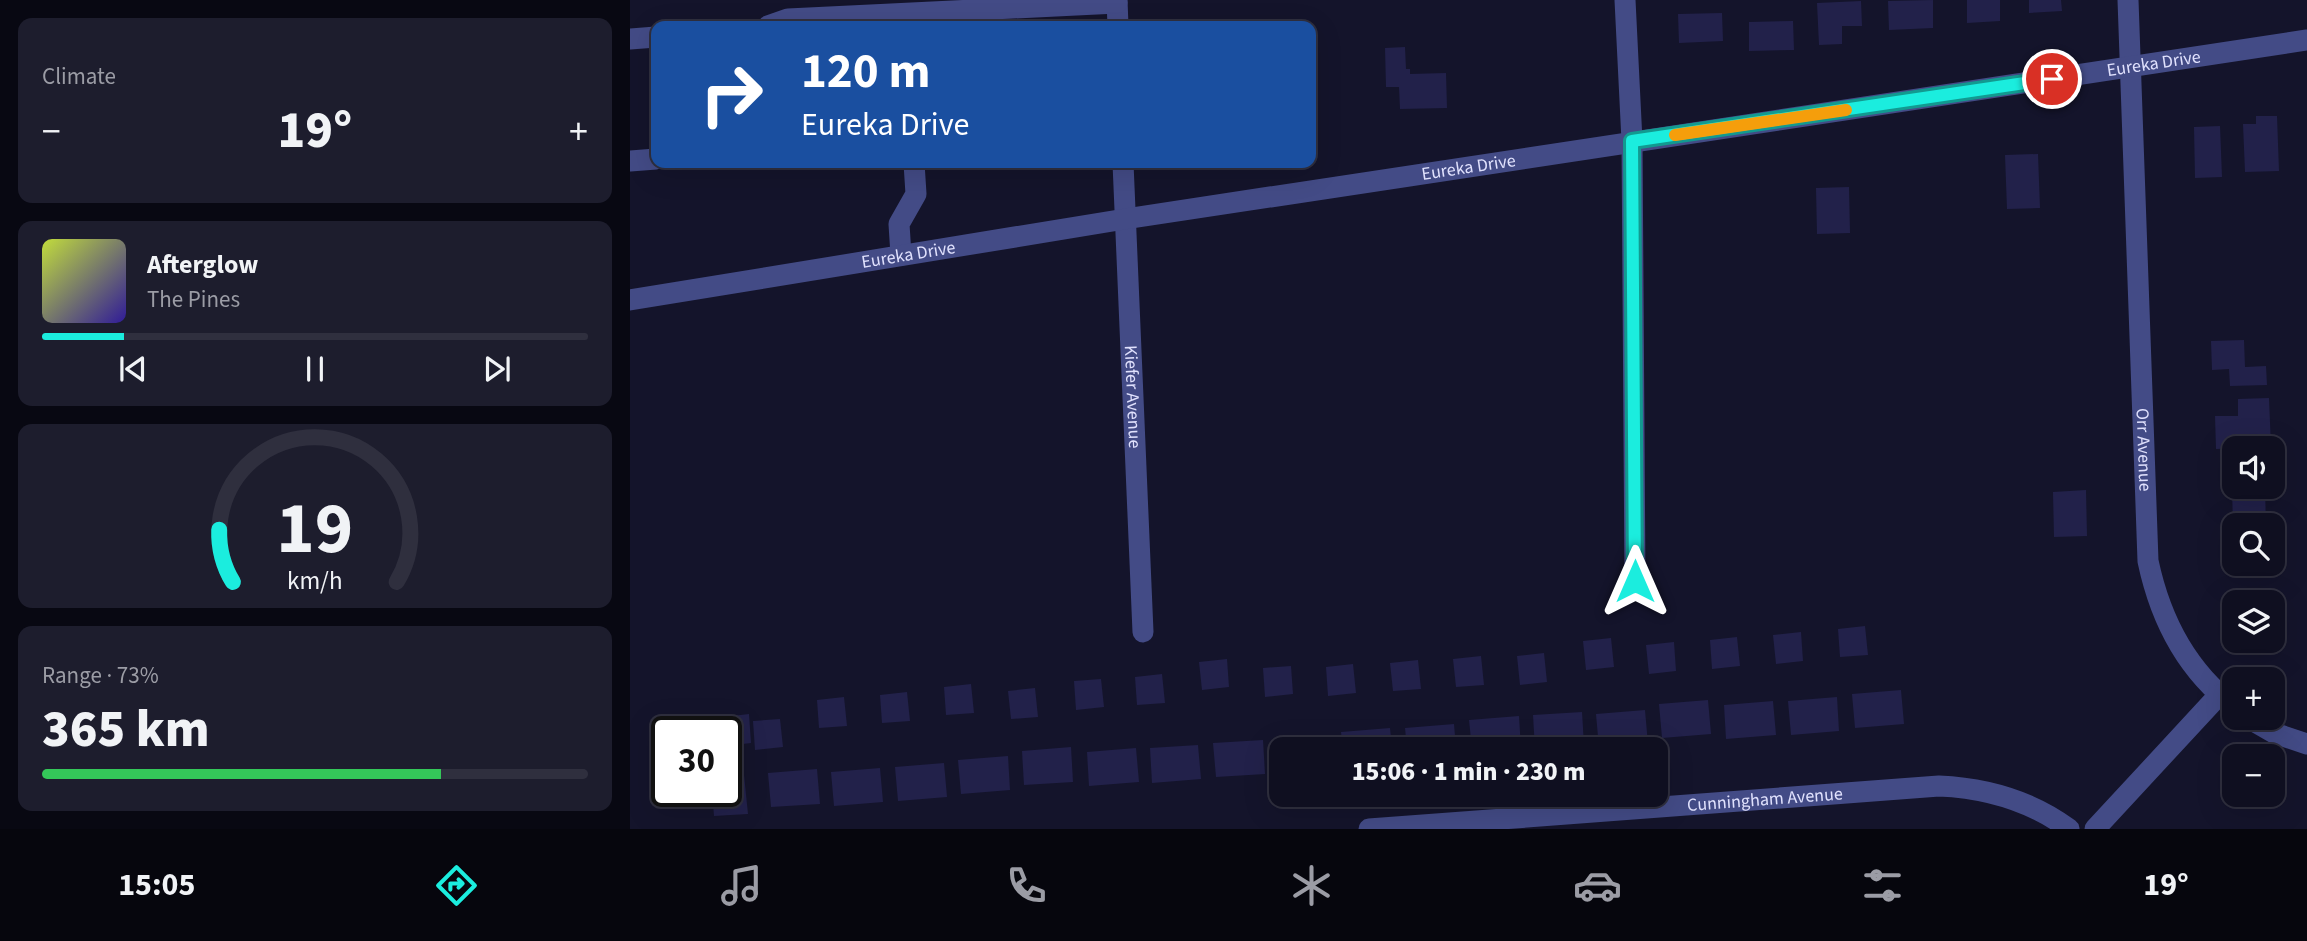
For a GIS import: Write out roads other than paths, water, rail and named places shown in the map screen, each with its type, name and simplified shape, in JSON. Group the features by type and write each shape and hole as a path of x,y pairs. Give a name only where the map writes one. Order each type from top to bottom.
{"street":[{"path":"1625,0 1632,141 1635,581"},
{"name":"Orr Avenue","path":"2128,0 2148,561 2156,595 2173,635 2222,695"},
{"path":"782,21 906,20 1117,1 1118,21"},
{"path":"630,39 651,37"},
{"name":"Eureka Drive","path":"630,300 1125,219 2307,40"},
{"path":"630,161 651,159"},
{"path":"901,255 899,224 916,194 914,168"},
{"name":"Kiefer Avenue","path":"1123,168 1143,632"},
{"name":"Orr Avenue","path":"2095,829 2222,706"},
{"path":"2269,730 2307,744"},
{"name":"Cunningham Avenue","path":"1368,829 1938,786 1963,787 2018,801 2069,829"}]}
